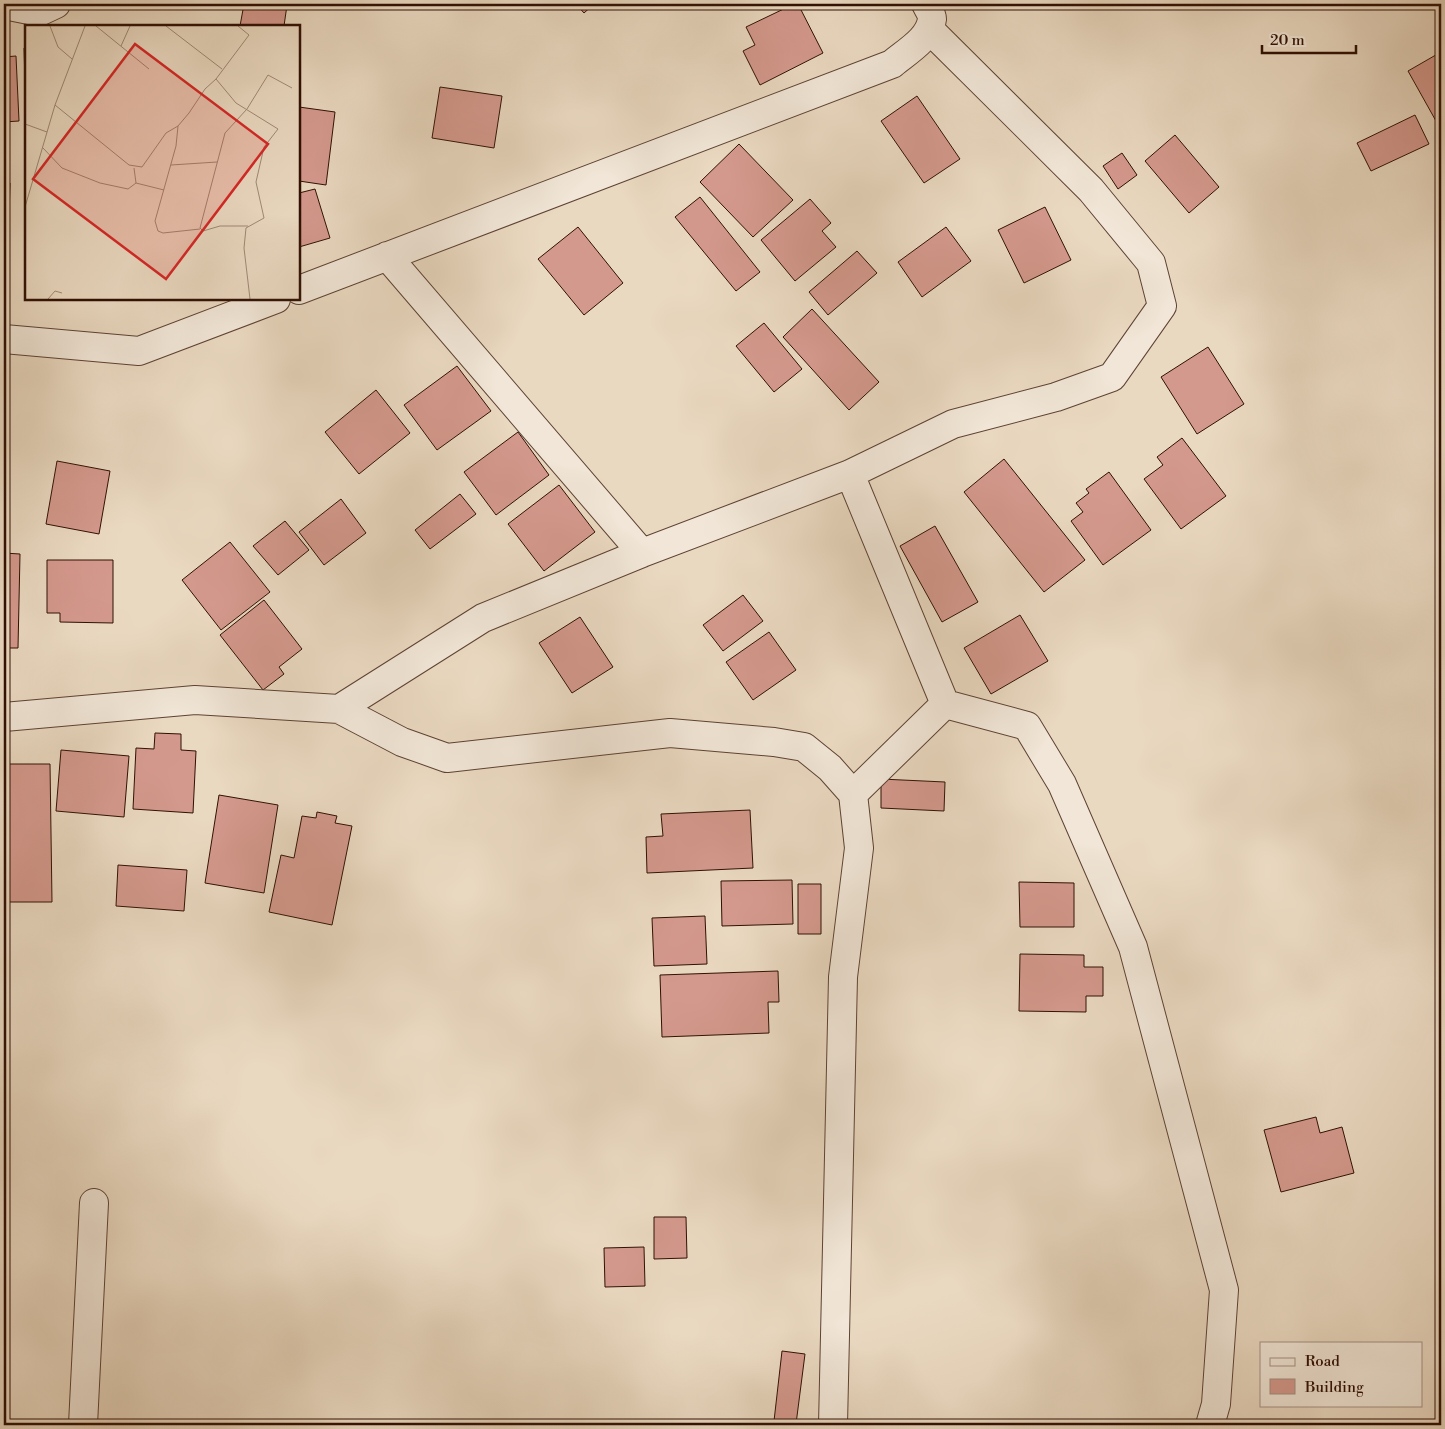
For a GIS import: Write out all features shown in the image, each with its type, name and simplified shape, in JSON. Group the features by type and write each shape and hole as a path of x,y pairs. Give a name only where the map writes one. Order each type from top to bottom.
{"street":[{"path":"4,5 39,12 56,4"},
{"path":"300,290 892,64 923,38 928,16"},
{"path":"339,709 483,618 642,553 850,474 952,424 1056,397 1112,377 1162,306 1151,263 1097,198 928,16"},
{"path":"387,256 642,553"},
{"path":"4,339 139,351 273,300"},
{"path":"850,474 945,704"},
{"path":"4,717 195,700 339,709 402,742 447,758 670,733 774,742 804,747 830,768 853,794 859,848 843,977 833,1425"},
{"path":"853,794 945,704"},
{"path":"945,704 1027,726 1062,784 1133,947 1224,1290 1216,1404 1210,1425"},
{"path":"83,1425 94,1203"}],"building":[{"path":"244,4 287,5 284,25 240,25"},
{"path":"576,4 594,4 584,13"},
{"path":"794,4 798,4 823,53 760,85 743,51 755,45 746,27"},
{"path":"24,48 25,48 25,83"},
{"path":"1441,52 1441,130 1408,71"},
{"path":"16,56 19,121 4,122 4,57"},
{"path":"440,87 502,96 494,148 432,138"},
{"path":"917,96 960,159 924,183 881,121"},
{"path":"300,107 335,112 326,185 300,181"},
{"path":"1415,115 1429,144 1371,171 1357,143"},
{"path":"1175,135 1219,187 1189,213 1145,161"},
{"path":"739,144 793,200 753,237 700,182"},
{"path":"1122,153 1137,175 1118,189 1103,166"},
{"path":"4,183 10,183 7,279 4,279"},
{"path":"315,189 330,238 300,247 300,193"},
{"path":"700,197 760,272 736,291 675,217"},
{"path":"810,199 831,223 822,231 836,247 795,281 761,240"},
{"path":"1045,207 1071,260 1024,283 998,230"},
{"path":"578,227 623,283 584,315 538,259"},
{"path":"946,227 971,261 922,297 898,262"},
{"path":"857,251 877,273 828,315 809,292"},
{"path":"812,309 879,382 849,410 783,337"},
{"path":"764,323 802,369 774,392 736,346"},
{"path":"1208,347 1244,404 1197,434 1161,377"},
{"path":"457,366 491,411 437,450 404,405"},
{"path":"376,390 410,433 359,474 325,432"},
{"path":"518,432 549,475 496,515 464,472"},
{"path":"1182,438 1226,496 1181,529 1144,479 1163,465 1157,457"},
{"path":"1004,459 1085,560 1044,592 964,492"},
{"path":"57,461 110,471 99,534 46,524"},
{"path":"1109,472 1151,530 1103,565 1071,521 1083,512 1076,503 1089,493 1086,489"},
{"path":"559,485 595,532 544,571 508,524"},
{"path":"460,494 476,514 430,549 415,530"},
{"path":"341,499 366,533 324,565 299,532"},
{"path":"285,521 309,550 278,575 253,546"},
{"path":"935,526 978,602 942,622 900,546"},
{"path":"230,542 270,592 221,630 182,580"},
{"path":"4,553 20,554 18,648 4,648"},
{"path":"47,560 113,560 113,623 60,622 60,613 47,613"},
{"path":"743,595 763,621 723,651 703,625"},
{"path":"264,600 302,649 279,667 284,674 263,690 220,635"},
{"path":"1020,615 1048,661 991,694 964,648"},
{"path":"580,617 613,667 572,693 539,643"},
{"path":"769,632 796,670 753,700 726,662"},
{"path":"155,733 181,734 181,750 196,751 193,813 133,809 136,748 154,749"},
{"path":"61,750 129,756 124,817 56,811"},
{"path":"4,764 50,764 52,902 4,902"},
{"path":"881,779 945,782 944,811 881,808"},
{"path":"219,795 278,805 264,893 205,883"},
{"path":"750,810 753,868 647,873 646,837 663,836 661,814"},
{"path":"317,812 337,816 335,823 352,826 332,925 269,912 281,855 294,858 302,816 316,818"},
{"path":"118,865 187,870 184,911 116,906"},
{"path":"792,880 793,924 722,926 721,881"},
{"path":"1019,882 1074,883 1074,927 1020,927"},
{"path":"798,884 821,884 821,934 798,934"},
{"path":"705,916 707,964 654,966 652,918"},
{"path":"1020,954 1084,955 1084,967 1103,967 1103,996 1086,996 1086,1012 1019,1011"},
{"path":"778,971 779,1002 768,1002 769,1033 662,1037 660,975"},
{"path":"1316,1117 1320,1133 1342,1127 1354,1173 1281,1192 1264,1130"},
{"path":"654,1217 686,1217 687,1258 654,1259"},
{"path":"644,1247 645,1286 605,1287 604,1248"},
{"path":"782,1351 805,1354 796,1424 774,1421"}]}
